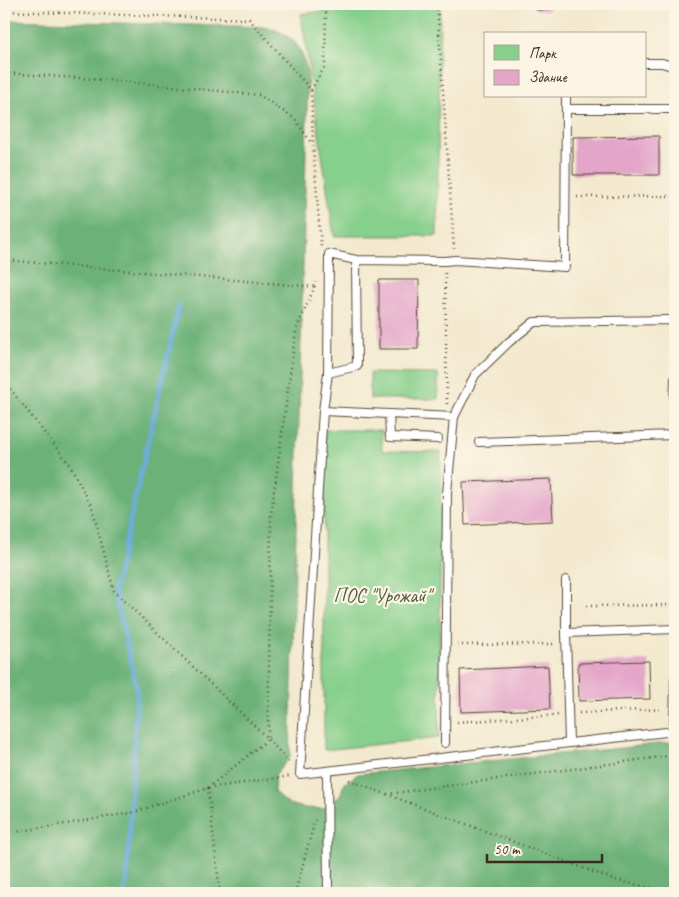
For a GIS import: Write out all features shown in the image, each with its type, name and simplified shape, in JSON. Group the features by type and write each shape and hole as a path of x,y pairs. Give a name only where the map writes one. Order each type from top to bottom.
{"lane":[{"path":"646,63 662,63 675,67"},
{"path":"566,98 565,267 455,260 356,260 329,254 328,374 323,410 300,774 675,731 675,679"},
{"path":"566,109 675,109"},
{"path":"328,374 357,366 356,260"},
{"path":"445,743 447,493 450,417 475,375 509,342 534,322 673,320 675,333"},
{"path":"675,379 673,435 675,466"},
{"path":"323,410 450,417"},
{"path":"389,414 390,437 438,439"},
{"path":"479,442 673,435"},
{"path":"566,580 569,743"},
{"path":"566,632 675,628"},
{"path":"328,772 328,893"}],"path":[{"path":"320,254 311,90 325,66 326,4"},
{"path":"437,4 455,260"},
{"path":"4,11 250,19 311,90"},
{"path":"4,73 109,80 259,95 295,119 313,145"},
{"path":"565,197 675,196"},
{"path":"4,260 316,286"},
{"path":"445,261 450,417"},
{"path":"208,788 268,739 271,514 296,330 316,286 317,278"},
{"path":"4,381 70,466 92,507 114,590 268,739 300,774"},
{"path":"586,606 675,605"},
{"path":"386,794 675,755"},
{"path":"328,772 615,880 673,893"},
{"path":"4,834 131,813 208,788 300,774"},
{"path":"208,788 220,893"},
{"path":"296,893 315,818"}],"green space":[{"path":"382,4 440,4 437,236 334,236 301,14"},
{"path":"4,20 269,27 292,40 303,57 308,75 290,757 275,775 274,792 288,804 305,808 323,809 340,796 344,784 358,774 675,742 675,893 4,893"},
{"path":"370,373 438,374 438,399 370,399"},
{"name":"ПОС \"Урожай\"","path":"324,430 382,430 382,451 441,452 439,738 324,750"}],"building":[{"path":"536,4 549,4 549,10 536,10"},
{"path":"659,136 659,175 573,175 573,137"},
{"path":"379,280 419,280 418,349 379,349"},
{"path":"551,479 553,521 465,525 463,482"},
{"path":"649,661 650,699 579,701 578,663"},
{"path":"548,666 550,709 461,712 460,670"}],"waterway":[{"path":"123,893 127,880 137,689 114,591 179,306"}]}
